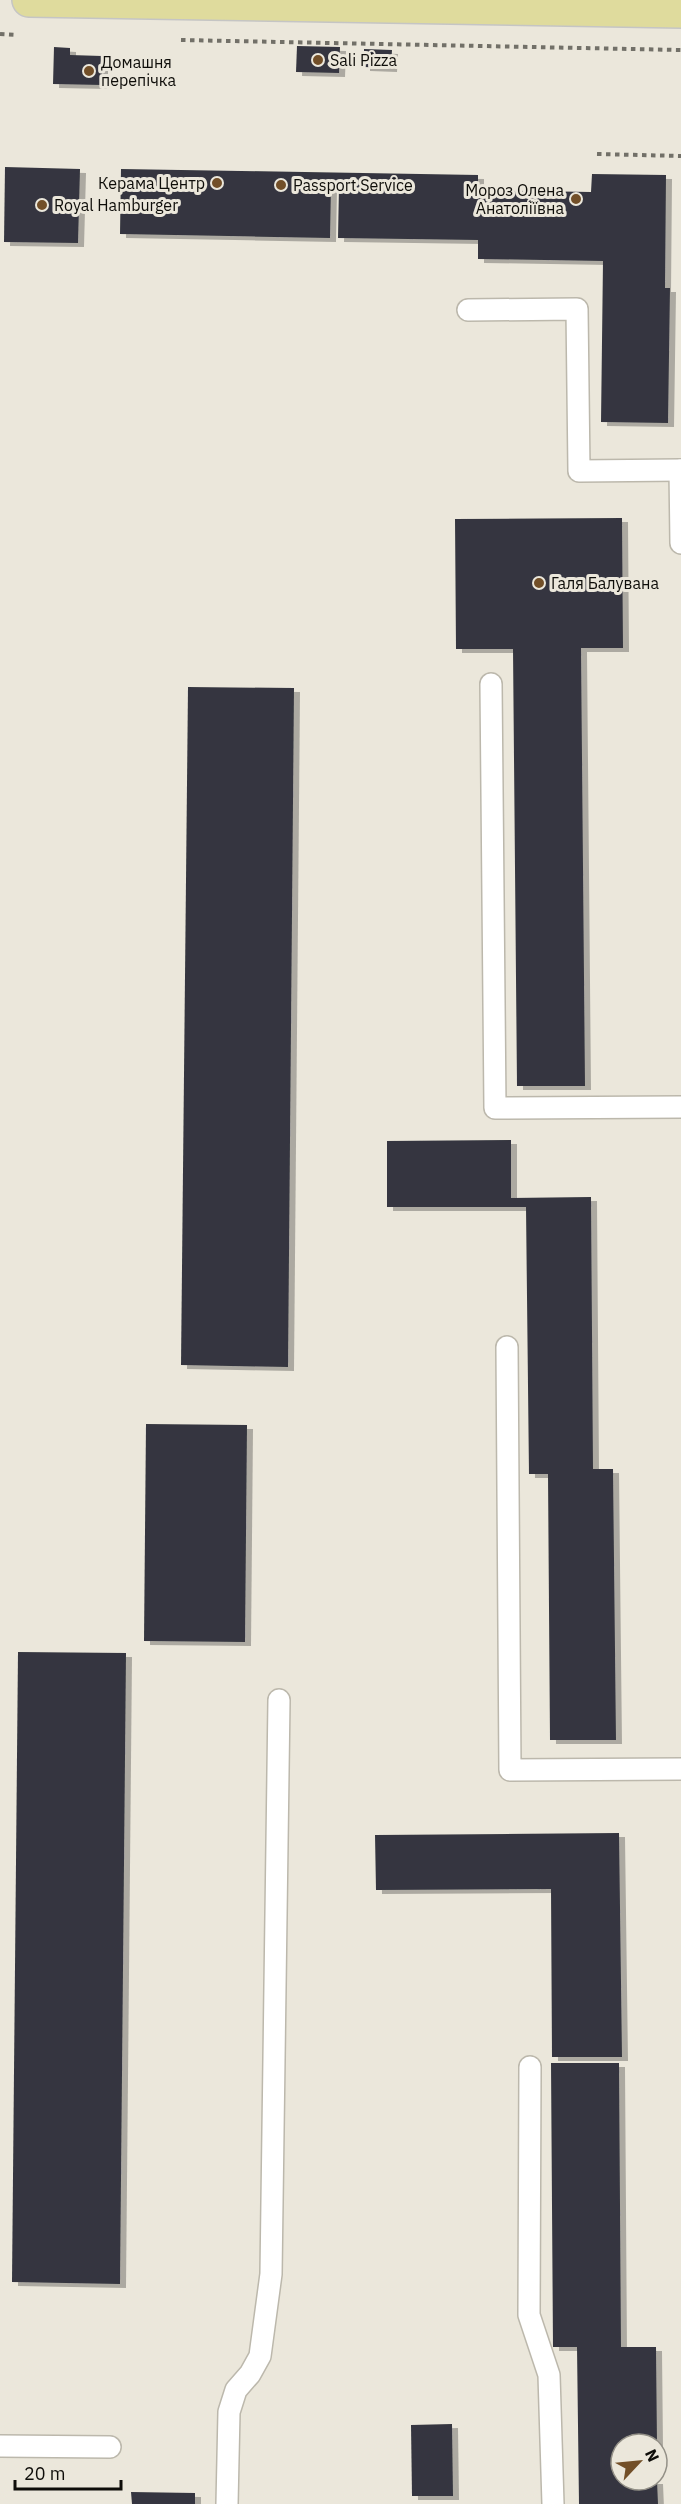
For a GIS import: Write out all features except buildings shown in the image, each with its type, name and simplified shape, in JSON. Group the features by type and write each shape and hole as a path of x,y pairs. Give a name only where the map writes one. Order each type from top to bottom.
{"main road":[{"path":"29,0 681,11"}],"lane":[{"path":"468,310 577,309 579,471 681,470 681,543"},
{"path":"491,684 495,1108 681,1107"},
{"path":"507,1347 510,1770 681,1769"},
{"path":"227,2504 229,2412 236,2390 250,2374 260,2356 271,2274 279,1700"},
{"path":"530,2067 529,2316 549,2375 553,2504"},
{"path":"0,2446 110,2447"}],"path":[{"path":"0,34 24,35"},
{"path":"177,40 681,50"},
{"path":"597,154 681,156"}],"place":[{"name":"Sali Pizza","path":"318,60"},
{"name":"Домашня перепічка","path":"89,71"},
{"name":"Керама Центр","path":"217,183"},
{"name":"Passport Service","path":"281,185"},
{"name":"Мороз Олена Анатоліївна","path":"576,199"},
{"name":"Royal Hamburger","path":"42,205"},
{"name":"Галя Балувана","path":"539,583"}]}
